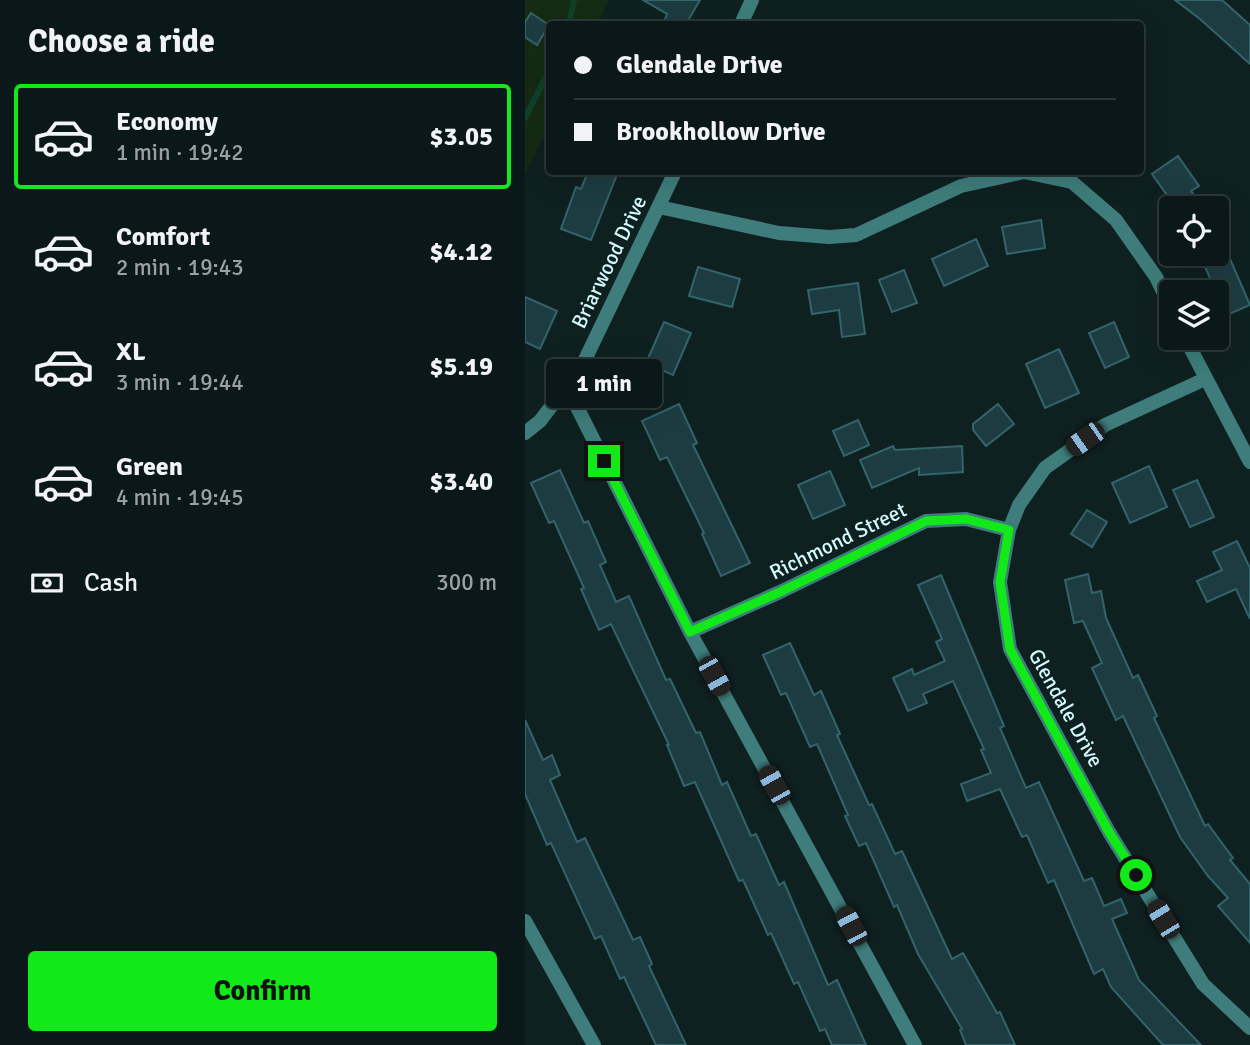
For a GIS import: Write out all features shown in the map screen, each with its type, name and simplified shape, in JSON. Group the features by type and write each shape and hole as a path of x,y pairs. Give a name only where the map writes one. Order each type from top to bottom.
{"street":[{"path":"742,21 752,0"},
{"name":"Briarwood Drive","path":"525,433 540,421 582,366 674,175"},
{"path":"659,207 779,233 829,237 856,235 961,186 1010,175"},
{"path":"1038,175 1072,182 1116,220 1159,283"},
{"path":"1191,350 1250,462"},
{"name":"Glendale Drive","path":"1205,379 1105,425 1045,468 1019,505 1009,530 1000,582 1010,649 1109,832 1203,984 1250,1027"},
{"path":"567,387 690,632 915,1045"},
{"name":"Richmond Street","path":"690,632 780,592 926,521 966,519 1009,530"},
{"path":"525,921 594,1045"}],"green space":[{"path":"525,0 609,0 598,21 546,21 546,130 525,175"}],"building":[{"path":"643,0 700,0 688,21 664,21 667,14"},
{"path":"1175,0 1222,0 1250,25 1250,64 1200,19"},
{"path":"531,13 546,23 546,30 537,45 525,37 525,22"},
{"path":"1178,156 1199,186 1191,191 1195,196 1168,196 1152,174"},
{"path":"587,175 617,175 591,240 561,229 576,187 581,189"},
{"path":"1041,220 1045,248 1007,254 1002,227"},
{"path":"976,239 988,266 944,286 932,259"},
{"path":"1229,256 1250,305 1229,314 1229,280 1211,280 1205,266 1229,266"},
{"path":"698,267 740,279 732,307 689,296"},
{"path":"904,270 917,303 892,312 879,280"},
{"path":"858,283 865,334 842,337 839,310 812,314 808,290"},
{"path":"525,297 557,311 540,349 525,342"},
{"path":"664,322 691,333 673,375 646,363"},
{"path":"1114,322 1129,357 1105,368 1089,333"},
{"path":"1059,349 1079,393 1045,408 1026,364"},
{"path":"679,404 697,443 693,445 750,563 721,576 702,534 704,533 667,457 660,460 642,421"},
{"path":"998,404 1014,424 986,446 973,430 973,424"},
{"path":"858,420 869,445 844,456 833,431"},
{"path":"893,446 895,450 962,446 963,472 919,475 919,468 872,488 860,460"},
{"path":"1149,466 1167,507 1130,523 1112,483"},
{"path":"560,470 584,523 588,521 606,562 600,565 616,602 629,596 666,680 670,679 696,733 700,732 722,785 727,782 751,836 756,834 779,885 784,882 828,985 837,980 866,1045 832,1045 825,1029 820,1031 798,982 794,984 771,933 768,935 743,880 739,881 695,782 684,786 669,745 611,624 599,630 581,589 584,588 554,521 549,523 531,483"},
{"path":"830,471 845,505 813,519 798,485"},
{"path":"1197,480 1214,517 1190,527 1173,490"},
{"path":"1087,510 1107,522 1092,547 1071,534"},
{"path":"1237,541 1250,568 1250,619 1236,589 1207,602 1197,581 1222,570 1213,552"},
{"path":"1088,574 1092,593 1101,591 1106,618 1133,678 1138,675 1157,716 1154,718 1205,826 1208,824 1233,858 1230,860 1250,884 1250,943 1218,906 1228,898 1208,876 1180,837 1123,716 1116,720 1092,668 1102,663 1083,621 1074,623 1065,580"},
{"path":"941,575 1004,726 1000,728 1026,788 1039,782 1084,881 1092,878 1104,906 1121,899 1127,913 1112,919 1139,980 1201,1045 1163,1045 1111,987 1103,969 1094,974 1054,880 1048,883 1027,835 1022,837 1000,789 967,801 961,784 991,773 981,750 984,749 953,681 923,694 927,703 908,711 893,678 912,669 914,675 945,661 936,642 942,639 918,585"},
{"path":"790,643 814,695 821,691 840,734 837,735 869,805 872,804 895,854 902,851 952,959 963,953 997,1013 1000,1012 1015,1045 966,1045 960,1030 962,1029 918,954 866,843 859,846 817,744 810,747 786,693 781,695 763,655"},
{"path":"525,720 543,760 552,755 560,775 550,780 577,842 585,838 633,940 640,937 652,964 649,966 686,1045 656,1045 624,977 620,979 601,936 595,939 551,843 547,845 525,794"}],"waterway":[{"path":"570,21 574,0"},
{"path":"525,118 546,77"}],"route":[{"path":"604,461 690,632 780,592 926,521 966,519 1009,530 1000,582 1010,649 1109,832 1136,875"}]}
